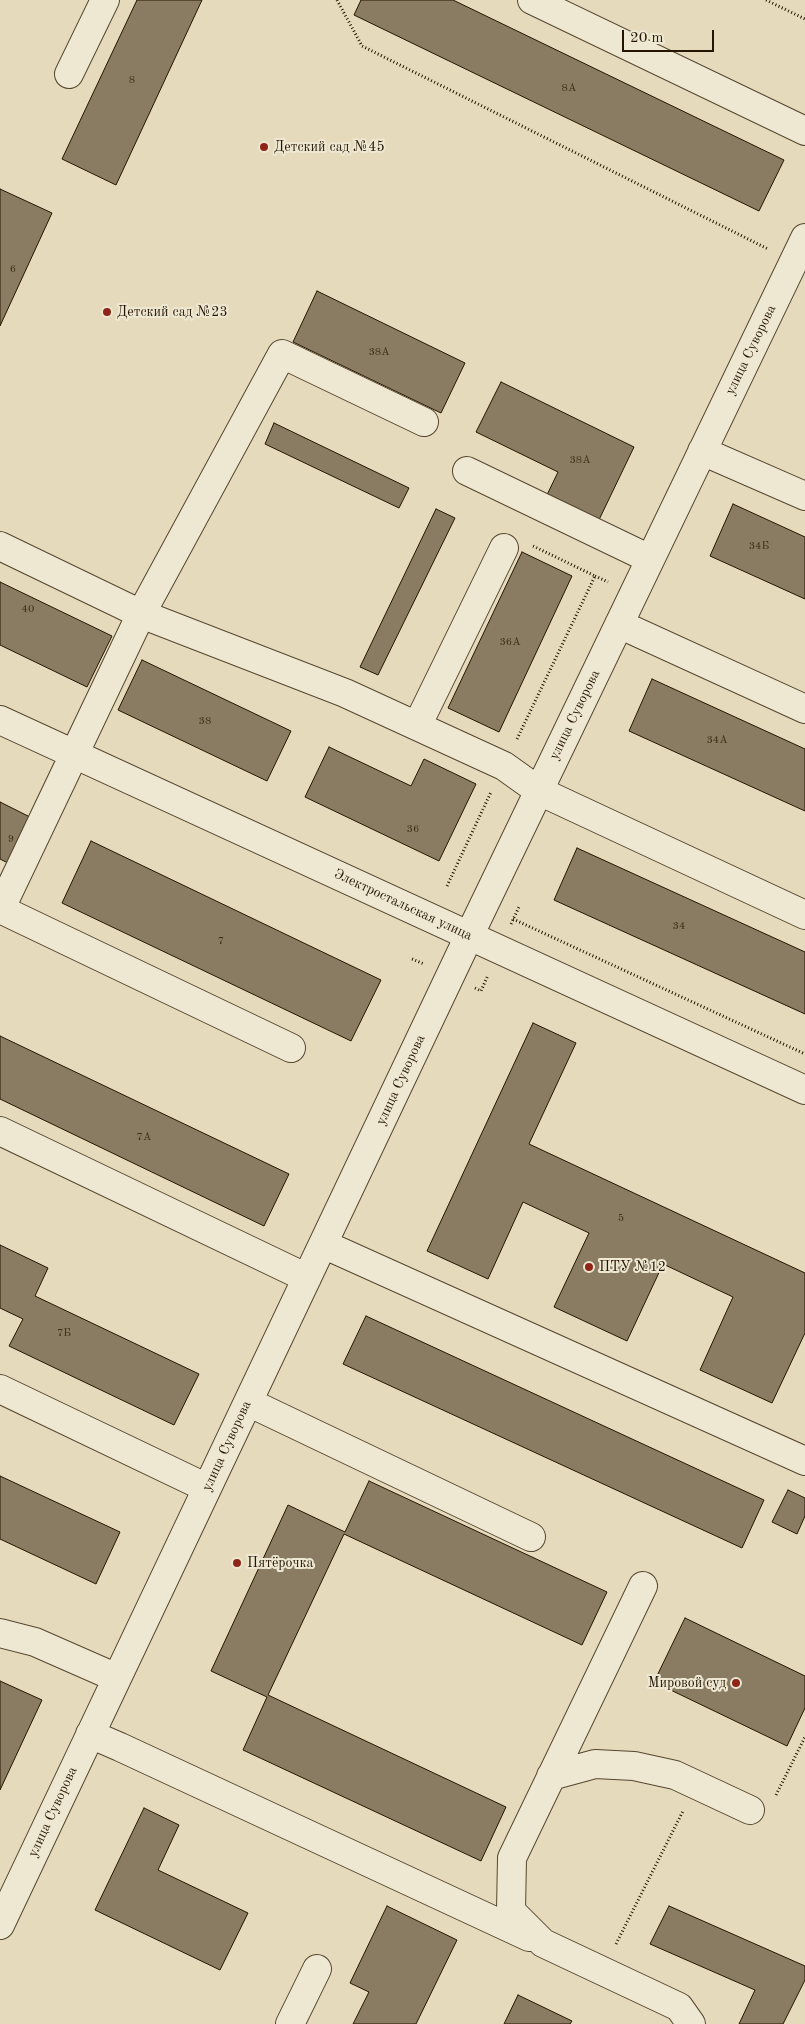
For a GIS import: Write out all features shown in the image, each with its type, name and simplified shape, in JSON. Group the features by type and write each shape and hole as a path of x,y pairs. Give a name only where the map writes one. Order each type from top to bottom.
{"street":[{"path":"70,74 105,0"},
{"path":"532,0 805,132"},
{"name":"улица Суворова","path":"0,1925 538,791 799,249"},
{"path":"290,1048 0,909 141,614 282,354 424,422"},
{"path":"702,450 805,496"},
{"path":"467,471 650,559"},
{"path":"0,546 141,614 345,693 417,726 504,766 538,791 805,916"},
{"path":"417,726 504,548"},
{"path":"619,624 805,709"},
{"name":"Электростальская улица","path":"0,720 805,1090"},
{"path":"0,1131 307,1278"},
{"path":"323,1244 805,1461"},
{"path":"0,1389 207,1488"},
{"path":"248,1402 531,1537"},
{"path":"543,1943 511,1911 512,1858 643,1586"},
{"path":"0,1633 35,1642 117,1678"},
{"path":"90,1734 679,2007 691,2024"},
{"path":"551,1776 595,1764 634,1766 675,1775 750,1810"},
{"path":"290,2024 317,1969"}],"path":[{"path":"337,0 362,46 799,249"},
{"path":"766,0 805,19"},
{"path":"447,886 594,576 509,535 504,548"},
{"path":"513,919 805,1054"},
{"path":"750,1810 773,1801 805,1738"},
{"path":"602,1971 696,1784"}],"building":[{"path":"137,0 202,0 116,185 62,159"},
{"path":"361,0 453,0 784,160 759,211 354,15"},
{"path":"0,189 52,213 0,326"},
{"path":"317,291 465,363 441,413 293,342"},
{"path":"501,382 634,447 597,524 545,499 558,472 476,432"},
{"path":"274,423 409,488 399,508 265,444"},
{"path":"733,504 805,537 805,599 710,556"},
{"path":"436,509 455,518 378,675 360,667"},
{"path":"522,552 572,576 499,732 448,708"},
{"path":"0,582 112,636 87,687 0,645"},
{"path":"142,660 291,731 267,781 118,710"},
{"path":"652,679 805,749 805,811 629,731"},
{"path":"329,747 411,786 424,759 476,784 439,861 305,797"},
{"path":"0,802 32,818 10,864 0,859"},
{"path":"91,841 381,980 351,1041 62,903"},
{"path":"577,848 805,952 805,1014 554,900"},
{"path":"533,1023 576,1043 529,1144 805,1273 805,1333 772,1403 700,1370 733,1297 663,1264 627,1341 554,1307 589,1233 523,1202 488,1279 427,1251"},
{"path":"0,1036 289,1174 264,1226 0,1099"},
{"path":"0,1245 48,1268 35,1296 199,1374 174,1425 9,1346 23,1319 0,1308"},
{"path":"366,1316 764,1500 742,1548 343,1364"},
{"path":"0,1476 120,1532 96,1584 0,1539"},
{"path":"369,1481 607,1592 582,1645 344,1534 268,1695 506,1807 481,1861 243,1750 267,1697 211,1671 288,1505 345,1532"},
{"path":"788,1490 805,1498 805,1516 797,1534 772,1522"},
{"path":"685,1618 805,1676 805,1708 787,1746 654,1682"},
{"path":"0,1681 42,1700 0,1790"},
{"path":"144,1808 179,1825 158,1870 248,1913 220,1970 95,1910"},
{"path":"387,1906 457,1940 416,2024 353,2024 369,1992 350,1983"},
{"path":"669,1906 805,1966 805,1980 783,2024 739,2024 755,1990 650,1944"},
{"path":"518,1995 572,2021 570,2024 504,2024"}],"place":[{"name":"Детский сад №45","path":"264,147"},
{"name":"Детский сад №23","path":"107,312"},
{"name":"ПТУ №12","path":"589,1267"},
{"name":"Пятёрочка","path":"237,1563"},
{"name":"Мировой суд","path":"736,1683"}]}
